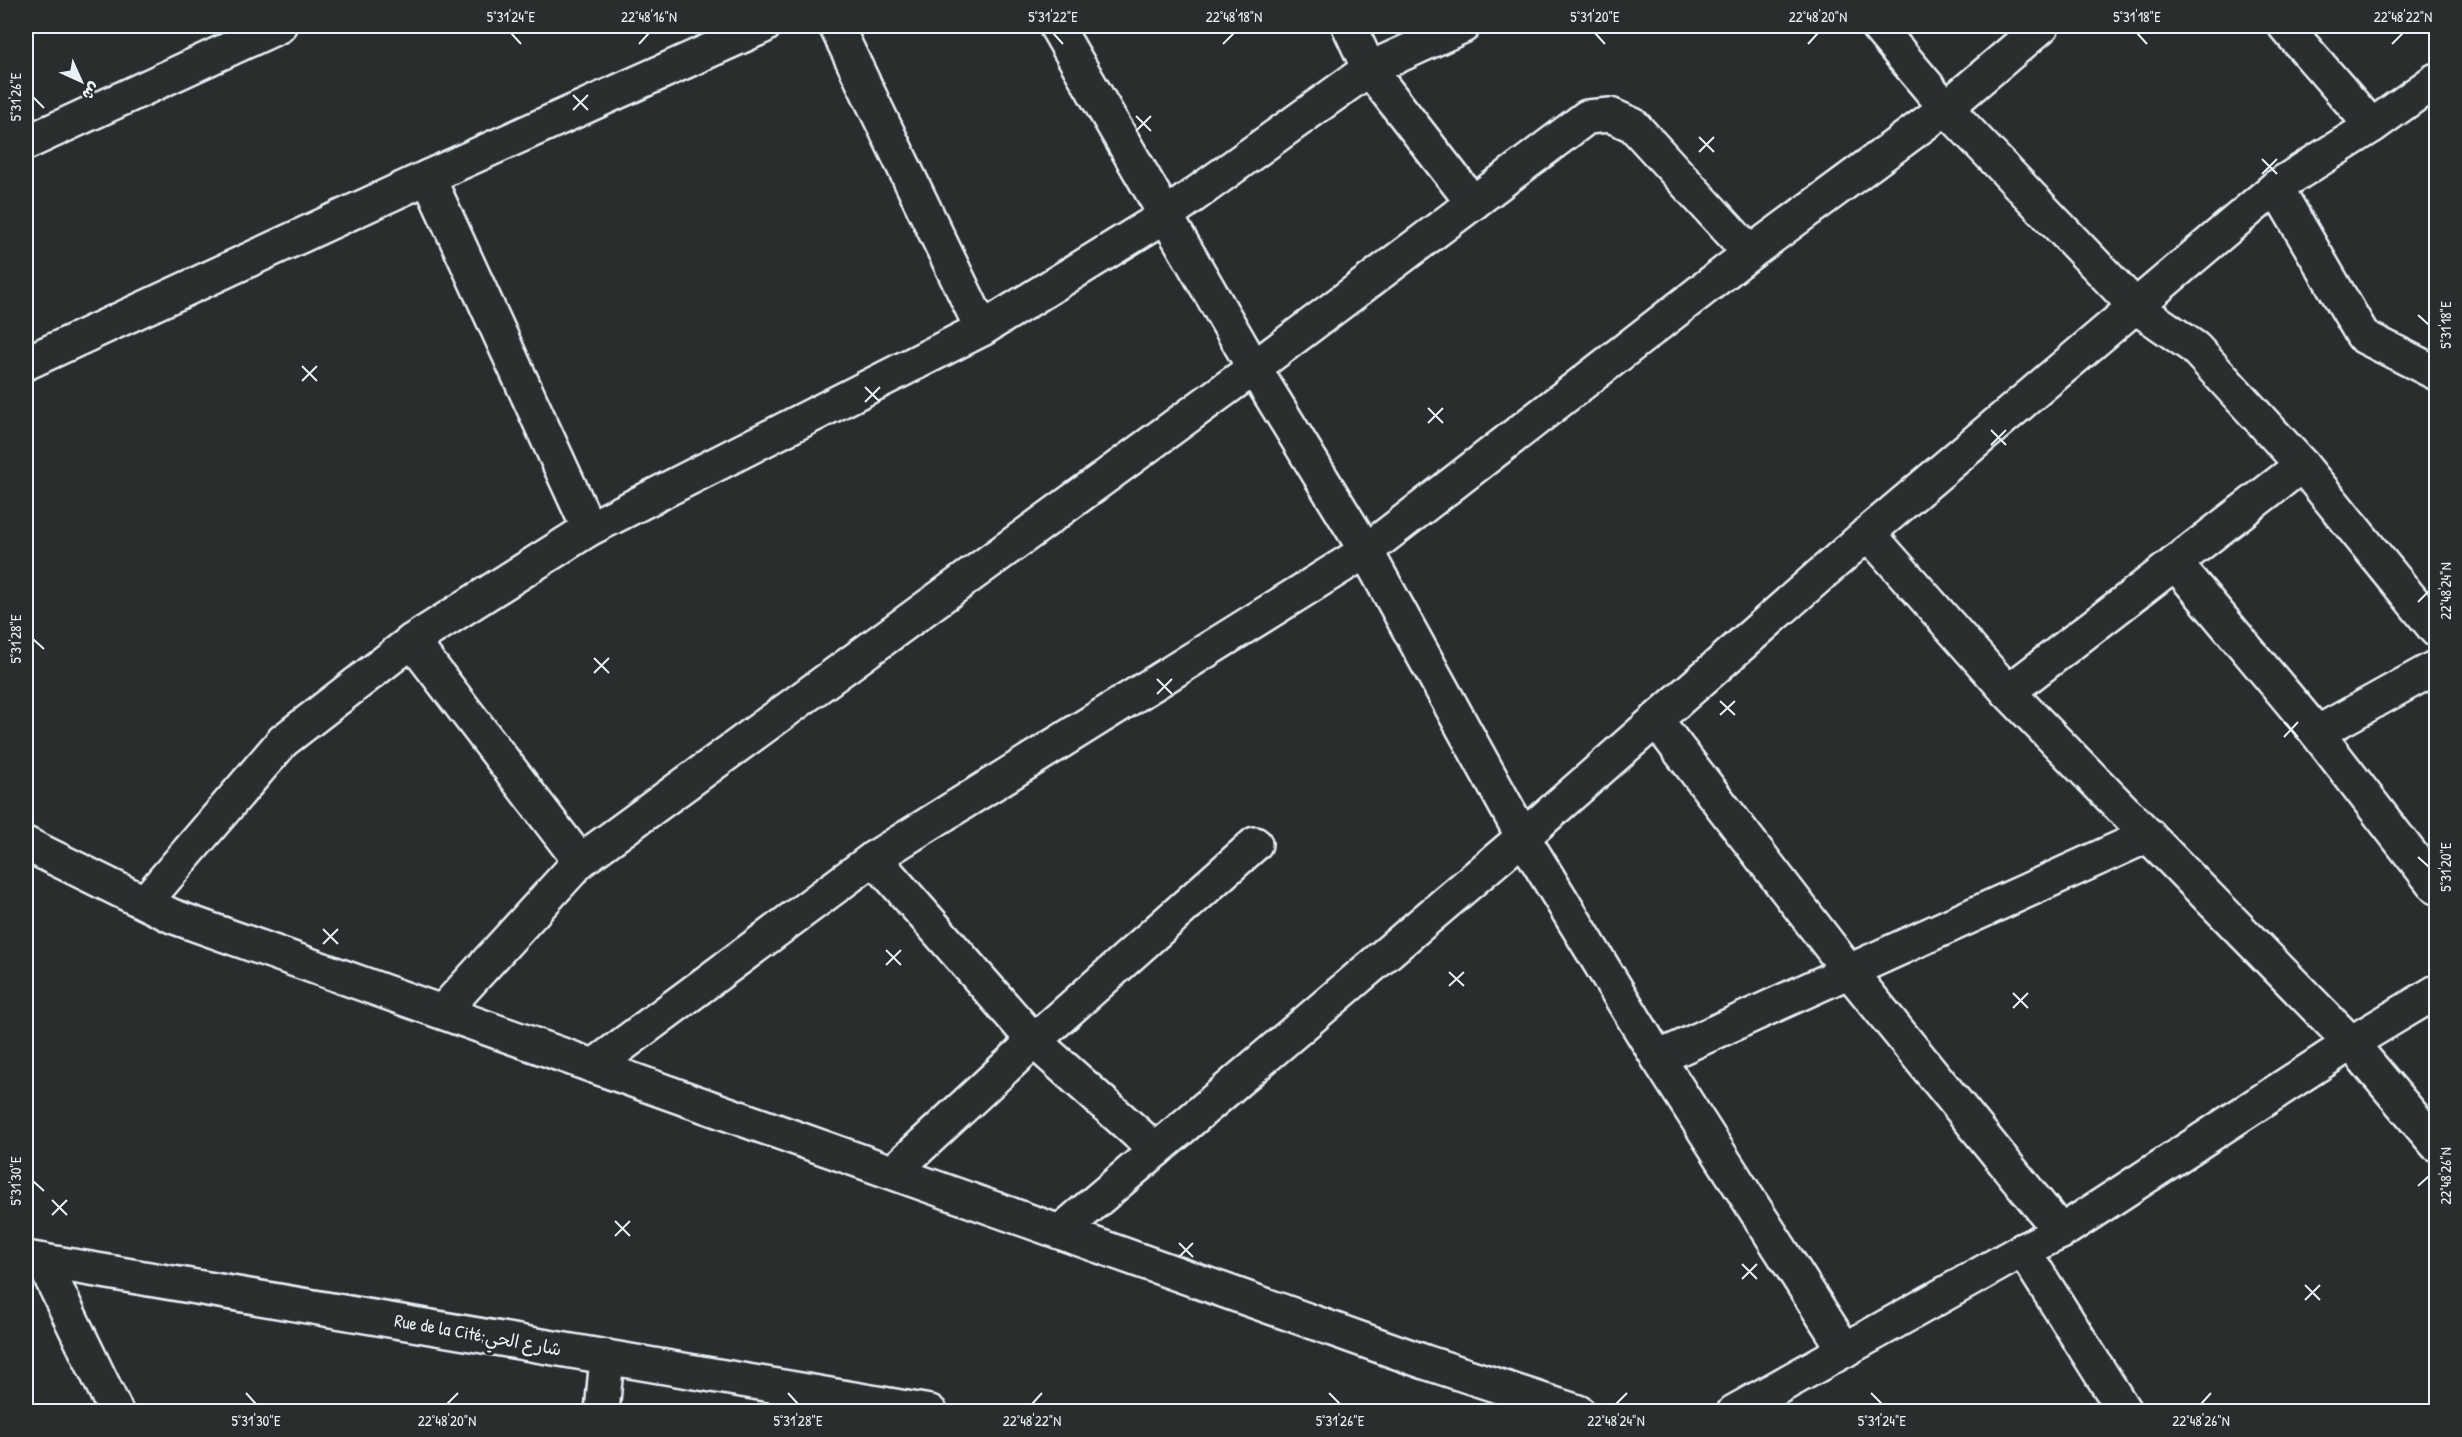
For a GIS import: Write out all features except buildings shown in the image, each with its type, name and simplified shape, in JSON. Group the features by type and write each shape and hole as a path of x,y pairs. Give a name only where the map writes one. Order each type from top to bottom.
{"street":[{"path":"26,143 279,26"},
{"path":"26,363 428,177 764,26"},
{"path":"836,26 982,329"},
{"path":"1056,26 1254,368 1366,551 1524,837 1658,1058 1845,1350"},
{"path":"1349,26 1369,69 1473,203"},
{"path":"145,902 283,741 412,641 589,529 982,329 1165,216 1369,69 1463,26"},
{"path":"1877,26 1946,108 2136,307 2195,348 2302,465 2436,630"},
{"path":"594,1066 874,858 1366,551 1750,253 1946,108 2042,26"},
{"path":"2285,26 2372,126"},
{"path":"1060,1232 1524,837 1868,533 2276,187 2372,126 2436,80"},
{"path":"443,1011 580,861 1254,368 1587,117 1610,115 1633,125 1750,253"},
{"path":"428,177 589,529"},
{"path":"2276,187 2364,336 2436,373"},
{"path":"2008,692 2302,465"},
{"path":"1868,533 2008,692 2351,1043 2436,1144"},
{"path":"2175,562 2317,733 2436,887"},
{"path":"412,641 580,861"},
{"path":"2317,733 2436,667"},
{"path":"1656,720 1850,971 2061,1232"},
{"path":"1658,1058 2149,835"},
{"path":"26,844 172,916 1425,1362 1578,1412"},
{"path":"893,1172 1034,1041 1255,844"},
{"path":"874,858 1034,1041 1156,1150"},
{"path":"1734,1412 2023,1250 2061,1232 2351,1043 2436,992"},
{"path":"2023,1250 2125,1412"},
{"path":"34,1259 116,1412"},
{"name":"Rue de la Cité;شارع الحي","path":"34,1259 930,1412"},
{"path":"602,1412 607,1357"}]}
